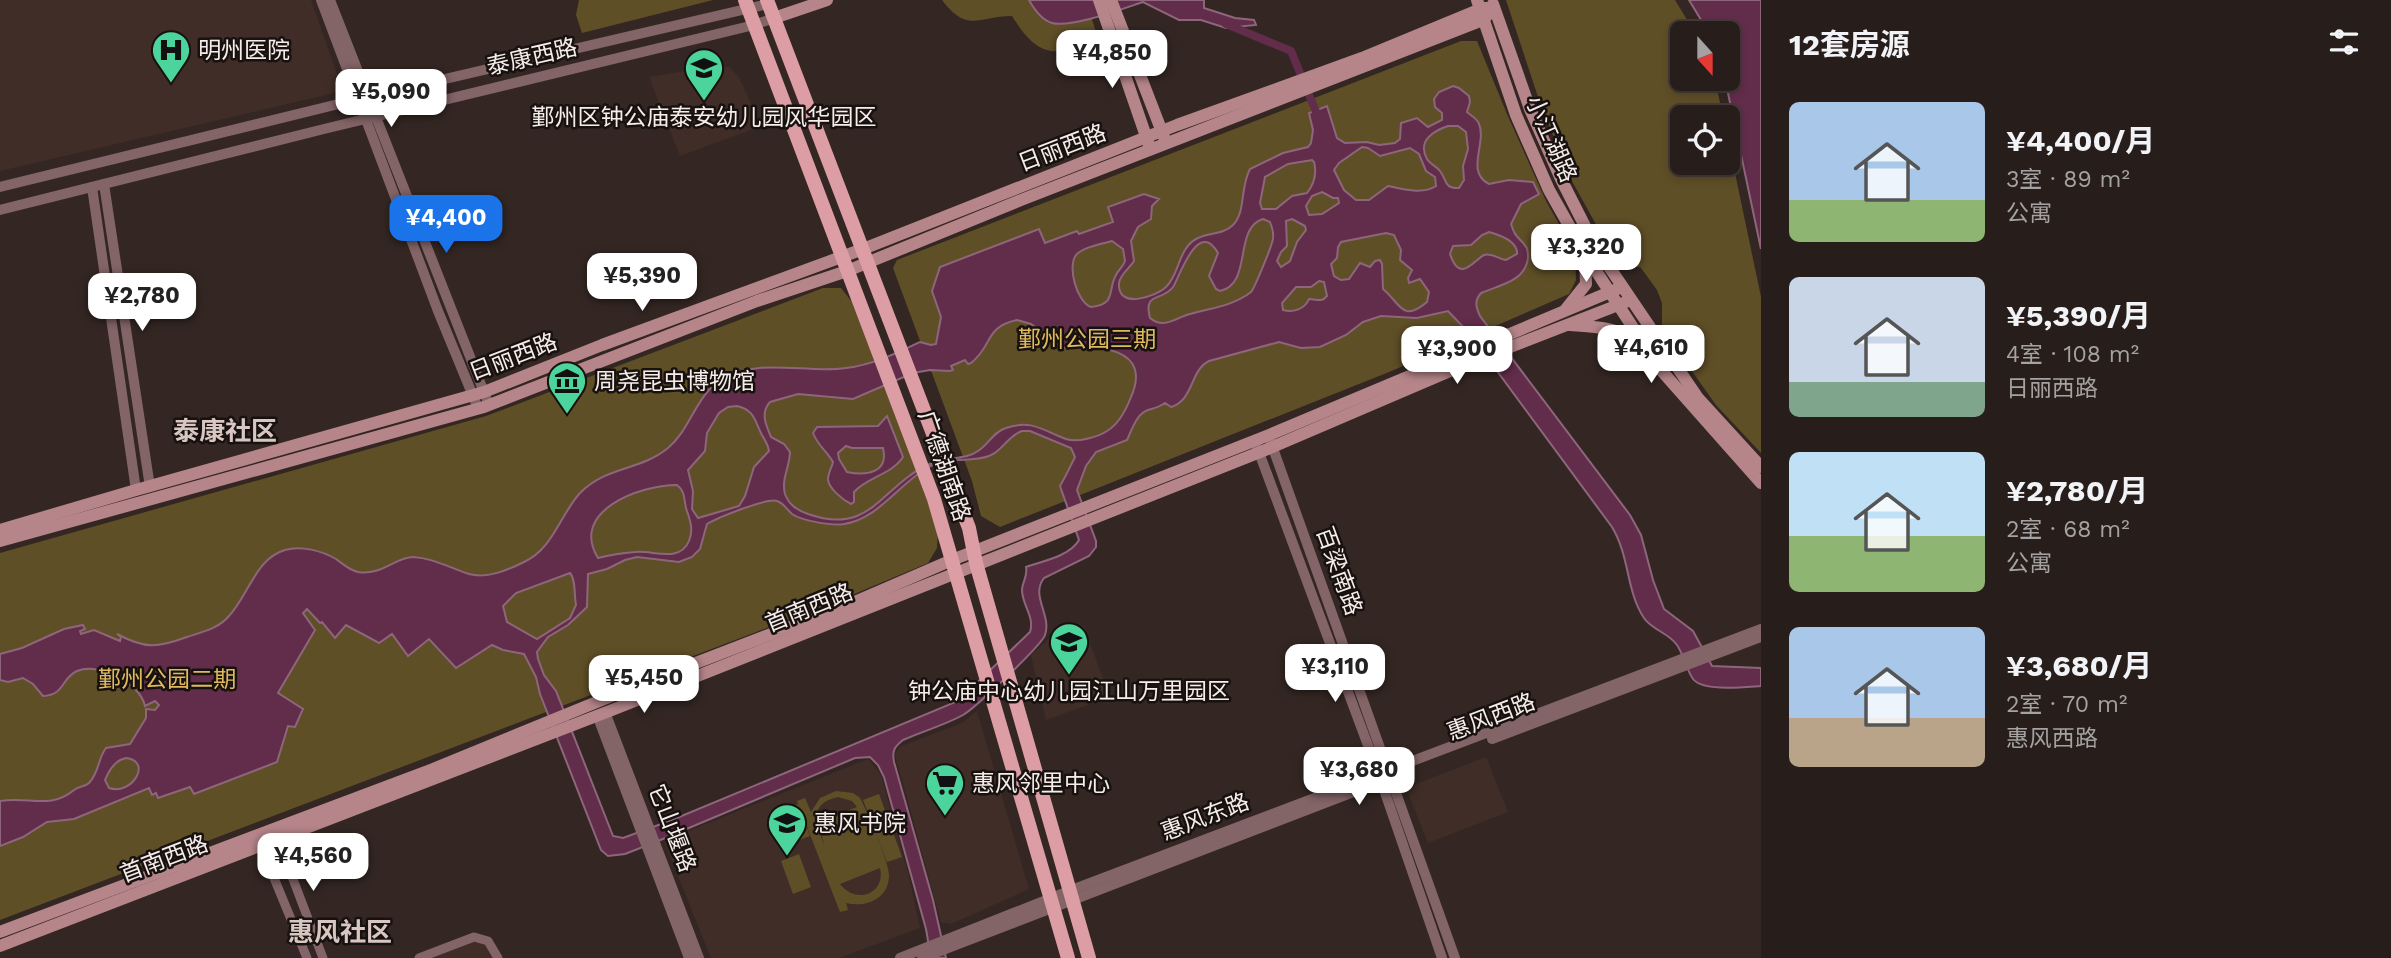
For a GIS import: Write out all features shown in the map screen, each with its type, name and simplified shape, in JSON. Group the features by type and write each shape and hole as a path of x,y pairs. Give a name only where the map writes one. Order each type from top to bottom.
{"main road":[{"name":"泰康西路","path":"774,18 827,0"},
{"path":"1099,0 1164,137"},
{"path":"1111,0 1115,29 1149,143"},
{"name":"广德湖南路","path":"772,1 774,18 969,528 1089,958"},
{"name":"日丽西路","path":"0,541 481,400 847,271 866,256 1164,137 1323,77 1493,4"},
{"name":"小江湖路","path":"1493,4 1530,109 1595,246 1698,398 1761,467"},
{"name":"广德湖南路","path":"746,5 934,499 1068,958"},
{"name":"小江湖路","path":"1480,10 1516,115 1549,190 1585,254 1660,369 1761,483"},
{"path":"1564,312 1586,284 1585,254"},
{"name":"日丽西路","path":"0,530 136,490 481,400 602,345 842,257 866,256"},
{"name":"首南西路","path":"1271,441 1622,286"},
{"name":"首南西路","path":"0,946 601,714 975,557 1631,300"},
{"path":"1566,325 1621,331 1641,342"},
{"name":"首南西路","path":"0,932 433,769 636,686 953,566"}],"street":[{"path":"321,0 371,117 481,400"},
{"path":"330,0 363,98"},
{"name":"泰康西路","path":"0,187 746,5 772,1"},
{"name":"泰康西路","path":"0,210 774,18"},
{"path":"98,186 150,487"},
{"path":"98,186 136,490"},
{"name":"百梁南路","path":"1271,441 1385,776 1441,958"},
{"name":"百梁南路","path":"1256,447 1455,958"},
{"path":"1385,776 1761,629"},
{"name":"惠风西路","path":"1051,904 1385,776 1761,638"},
{"name":"它山堰路","path":"601,714 689,958"},
{"name":"它山堰路","path":"601,714 699,958"},
{"path":"277,837 323,958"},
{"path":"260,844 307,958"},
{"path":"900,958 925,954 1051,904"},
{"path":"419,958 474,937 488,941 498,958"}],"shaded area":[{"name":"明州医院","path":"0,0 311,0 343,91 0,171"},
{"path":"1029,0 1204,0 1204,8 1235,18 1254,20 1256,25 1226,28 1201,20 1179,20 1143,2 1061,24 1048,22 1041,17"},
{"path":"1689,0 1761,0 1761,249 1740,150 1740,105 1731,105 1728,91 1740,91 1740,21 1702,21"},
{"name":"鄞州区钟公庙泰安幼儿园风华园区","path":"716,66 729,67 739,77 761,126 680,156 649,77"},
{"path":"1453,86 1469,96 1467,112 1477,120 1481,132 1477,165 1482,179 1489,184 1509,180 1533,182 1539,194 1521,204 1511,224 1527,249 1526,266 1517,278 1481,293 1476,304 1480,316 1630,515 1641,535 1664,609 1693,631 1712,666 1761,668 1761,686 1715,687 1706,686 1693,679 1677,645 1647,622 1638,608 1622,550 1612,527 1469,333 1448,311 1417,318 1381,316 1363,322 1346,335 1320,347 1301,348 1279,342 1209,361 1198,371 1184,398 1171,407 1165,403 1144,412 1127,440 1096,452 1086,466 1077,490 1096,547 1089,556 1044,578 1039,592 1046,628 1041,641 970,710 949,722 903,740 894,752 894,762 933,900 946,958 931,958 926,929 884,777 870,757 855,758 658,841 625,854 608,856 601,850 540,694 536,677 524,654 492,645 456,668 429,639 408,656 392,634 379,643 346,625 335,638 307,609 303,613 315,630 278,693 303,709 295,727 288,726 277,762 194,794 190,787 158,798 156,793 152,795 149,788 74,819 47,822 23,837 0,846 0,801 48,801 65,796 87,784 95,775 106,748 130,744 146,718 146,709 155,710 159,705 155,701 145,706 136,690 127,682 97,669 77,671 55,693 43,696 33,684 23,678 8,682 0,680 0,654 22,648 64,629 83,625 85,629 80,631 81,634 94,630 120,641 121,637 117,634 151,645 204,632 229,616 260,569 275,554 285,550 311,550 336,559 358,572 366,573 413,557 476,575 490,575 511,568 542,549 573,502 590,484 646,461 668,448 682,432 705,394 722,379 736,372 767,367 831,369 856,366 884,358 920,342 936,344 941,317 932,291 940,267 1039,229 1045,243 1113,222 1108,207 1144,194 1159,199 1152,206 1151,219 1138,227 1131,241 1134,261 1119,283 1124,296 1130,299 1146,297 1161,291 1171,282 1191,242 1233,225 1240,213 1250,169 1283,153 1308,147 1313,130 1309,113 1327,106 1337,138 1345,143 1395,143 1400,139 1401,123 1417,118 1428,127 1442,120 1442,113 1435,107 1434,99 1439,92","holes":["1448,126 1458,126 1466,132 1468,149 1463,166 1464,180 1459,188 1448,185 1440,171 1427,159 1424,147 1428,138","1362,147 1380,156 1410,148 1419,154 1426,171 1435,177 1436,186 1419,191 1388,186 1369,200 1356,200 1344,190 1334,170 1339,163","1312,160 1314,162 1314,178 1307,193 1292,196 1276,209 1262,209 1260,203 1265,177 1288,164","1322,192 1338,198 1339,203 1322,214 1309,215 1306,206 1312,196","1263,219 1270,222 1272,242 1251,292 1229,304 1170,322 1160,323 1150,318 1151,300 1169,292 1197,245 1204,242 1211,244 1218,253 1209,276 1220,291 1230,286 1236,278 1245,244 1254,224","1292,219 1305,226 1306,230 1297,242 1290,261 1281,267 1277,261 1287,246 1286,221","1489,232 1511,242 1517,249 1517,254 1506,260 1490,254 1484,255 1463,269 1458,268 1450,254 1453,246 1471,245","1386,233 1394,235 1401,250 1400,260 1412,270 1409,283 1420,279 1429,292 1427,302 1412,311 1402,309 1383,289 1380,260 1370,267 1360,263 1349,279 1341,280 1334,276 1331,264 1337,258 1341,242","1112,241 1123,249 1125,261 1113,281 1108,300 1091,307 1078,292 1073,275 1073,260 1083,250","1319,281 1324,282 1327,296 1323,299 1309,299 1302,308 1291,311 1283,310 1282,303 1296,287 1311,287","1017,320 1031,324 1062,348 1105,349 1128,359 1134,368 1136,380 1122,416 1107,431 1081,440 1066,439 1031,425 1006,428 973,454 938,461 915,472 875,505 848,519 830,519 808,514 791,504 784,488 790,452 769,433 765,410 770,402 798,394 853,399 913,373 950,371 953,370 951,366 965,360 968,364 978,357 994,332 1006,323","737,406 748,410 754,417 769,451 754,467 739,506 698,518 692,509 693,491 688,470 705,451 707,433 719,413 728,407","1030,431 1071,448 1075,457 1060,486 1079,540 1063,554 1026,567 1022,590 1031,621 1030,632 958,701 672,820 623,838 613,836 556,691 544,675 537,652 548,637 568,625 587,607 588,574 637,557 679,562 692,557 700,549 707,524 764,502 782,503 792,514 803,519 839,524 856,521 878,508 927,468 943,462 989,456 1017,433","677,485 684,495 691,527 685,548 673,554 635,552 598,558 592,541 593,527 600,514 628,496 662,486","570,573 576,605 570,618 537,639 507,622 503,606 516,593","126,758 134,760 139,771 132,783 117,789 109,788 105,780 116,763"]},
{"path":"887,416 903,457 892,468 859,487 854,492 854,502 851,504 830,486 828,477 833,462 813,433 817,427 878,426","holes":["846,446 883,448 883,463 868,473 847,472 838,453"]},
{"name":"钟公庙中心幼儿园江山万里园区","path":"1084,627 1110,697 1046,720 1031,655 1051,637"},
{"path":"977,711 1029,889 951,924 941,922 895,754 899,747 962,723"},
{"path":"1486,757 1508,812 1428,843 1406,788"},
{"name":"惠风书院","path":"868,759 881,775 920,928 839,958 711,958 664,841"},
{"path":"472,941 487,943 495,958 427,958"}],"green space":[{"path":"579,0 713,0 582,33 576,15"},
{"path":"942,0 1086,0 1099,42 1070,50 1049,50 1031,40 1012,16 967,20 959,17"},
{"path":"1506,0 1675,0 1688,21 1670,21 1670,91 1718,91 1720,105 1670,105 1670,175 1735,175 1761,297 1761,453 1716,405 1662,329 1662,303 1657,290 1641,268 1614,257 1572,181 1541,106"},
{"name":"鄞州公园三期","path":"1461,41 1477,41 1546,201 1575,253 1576,280 1569,294 1389,372 1000,527 981,516 972,481 893,268 897,260"},
{"name":"鄞州公园二期","path":"823,288 841,288 852,302 938,529 937,548 928,563 840,600 0,920 0,553 486,416"},
{"path":"836,791 853,793 860,798 888,868 888,883 881,896 868,903 846,903 848,910 840,912 797,801 805,798 811,812 820,798","holes":["838,797 852,801 857,807 817,823 818,810 828,800","880,868 879,884 868,894 854,894 840,884"]},
{"path":"879,794 902,857 887,862 863,800"},
{"path":"798,804 810,836 791,843 779,812"},
{"path":"799,854 811,887 793,894 781,861"}],"waterway":[{"path":"1226,24 1291,51 1319,119"}],"place":[{"name":"明州医院","path":"171,84"},
{"name":"鄞州区钟公庙泰安幼儿园风华园区","path":"704,102"},
{"name":"周尧昆虫博物馆","path":"567,415"},
{"name":"钟公庙中心幼儿园江山万里园区","path":"1069,676"},
{"name":"惠风邻里中心","path":"945,817"},
{"name":"惠风书院","path":"787,857"}],"district":[{"name":"泰康社区","path":"225,431"},
{"name":"惠风社区","path":"340,932"}]}
